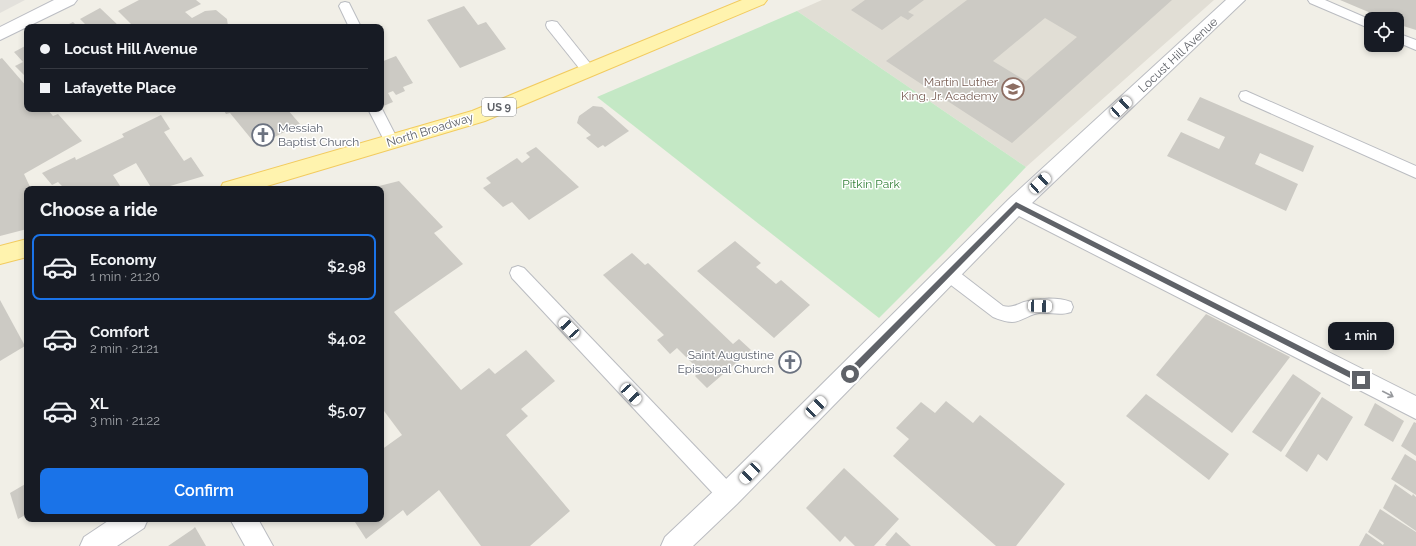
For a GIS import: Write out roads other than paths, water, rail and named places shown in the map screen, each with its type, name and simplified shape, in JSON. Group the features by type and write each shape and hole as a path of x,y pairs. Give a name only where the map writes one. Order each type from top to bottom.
{"main road":[{"name":"North Broadway","path":"240,186 478,116 758,0"},
{"path":"0,255 24,249"}],"street":[{"path":"0,34 68,0"},
{"name":"Locust Hill Avenue","path":"674,546 728,495 1016,205 1236,0"},
{"path":"1016,205 1416,408"},
{"path":"92,546 130,522"},
{"path":"246,522 260,546"}],"lane":[{"path":"1314,0 1364,22"},
{"path":"345,6 354,24"},
{"path":"552,25 588,70"},
{"path":"1404,40 1416,45"},
{"path":"1246,96 1416,172"},
{"path":"377,112 392,142"},
{"path":"518,272 728,495"},
{"path":"949,274 999,312 1012,315 1025,309 1040,306 1065,308"}],"place":[{"name":"Martin Luther King, Jr. Academy","path":"1013,89"},
{"name":"Messiah Baptist Church","path":"263,135"},
{"name":"Saint Augustine Episcopal Church","path":"790,362"}],"park label":[{"name":"Pitkin Park","path":"871,184"}]}
